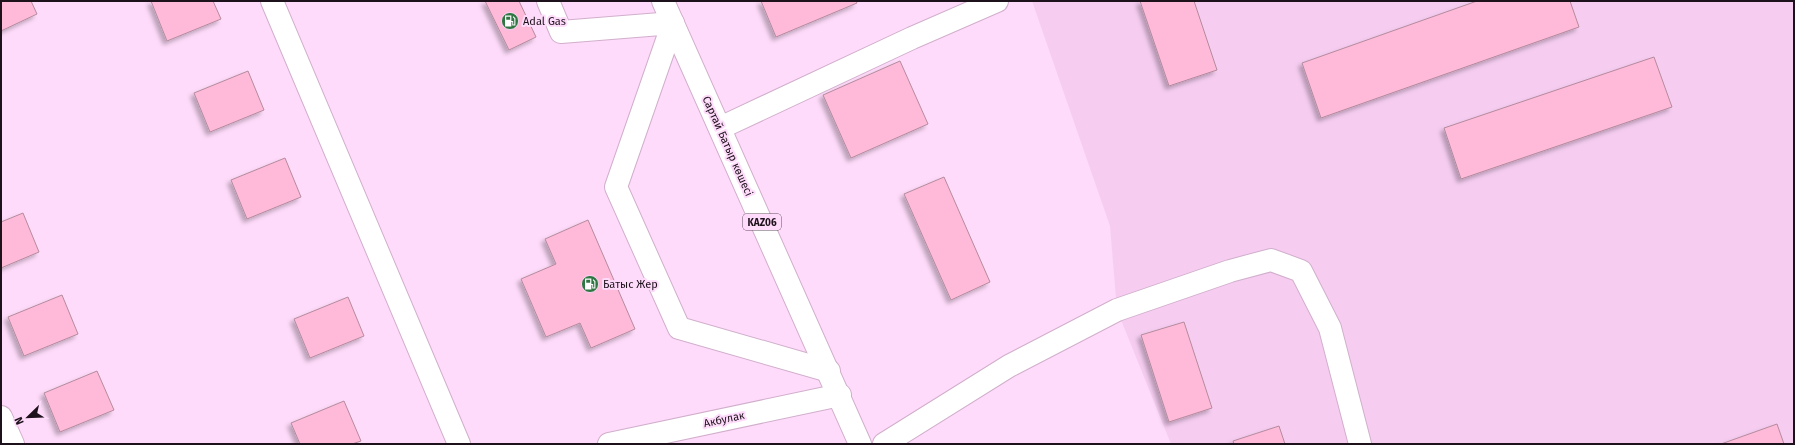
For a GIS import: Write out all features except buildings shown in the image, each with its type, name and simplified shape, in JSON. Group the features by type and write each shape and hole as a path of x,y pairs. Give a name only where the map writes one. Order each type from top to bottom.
{"main road":[{"path":"272,1 459,444"},
{"path":"548,1 561,32 673,23 616,186 679,328 829,371"},
{"name":"Сартай Батыр көшесі","path":"663,1 840,395 860,444"},
{"path":"720,128 912,38 997,1"},
{"path":"884,444 1009,366 1117,310 1230,271 1271,260 1301,271 1330,328 1360,444"},
{"name":"Акбулак","path":"609,444 840,395"},
{"path":"1,417 13,444"}],"shaded area":[{"path":"1032,1 1794,1 1794,444 1171,444 1117,310 1110,226"}],"place":[{"name":"Adal Gas","path":"510,21"},
{"name":"Батыс Жер","path":"590,284"}]}
